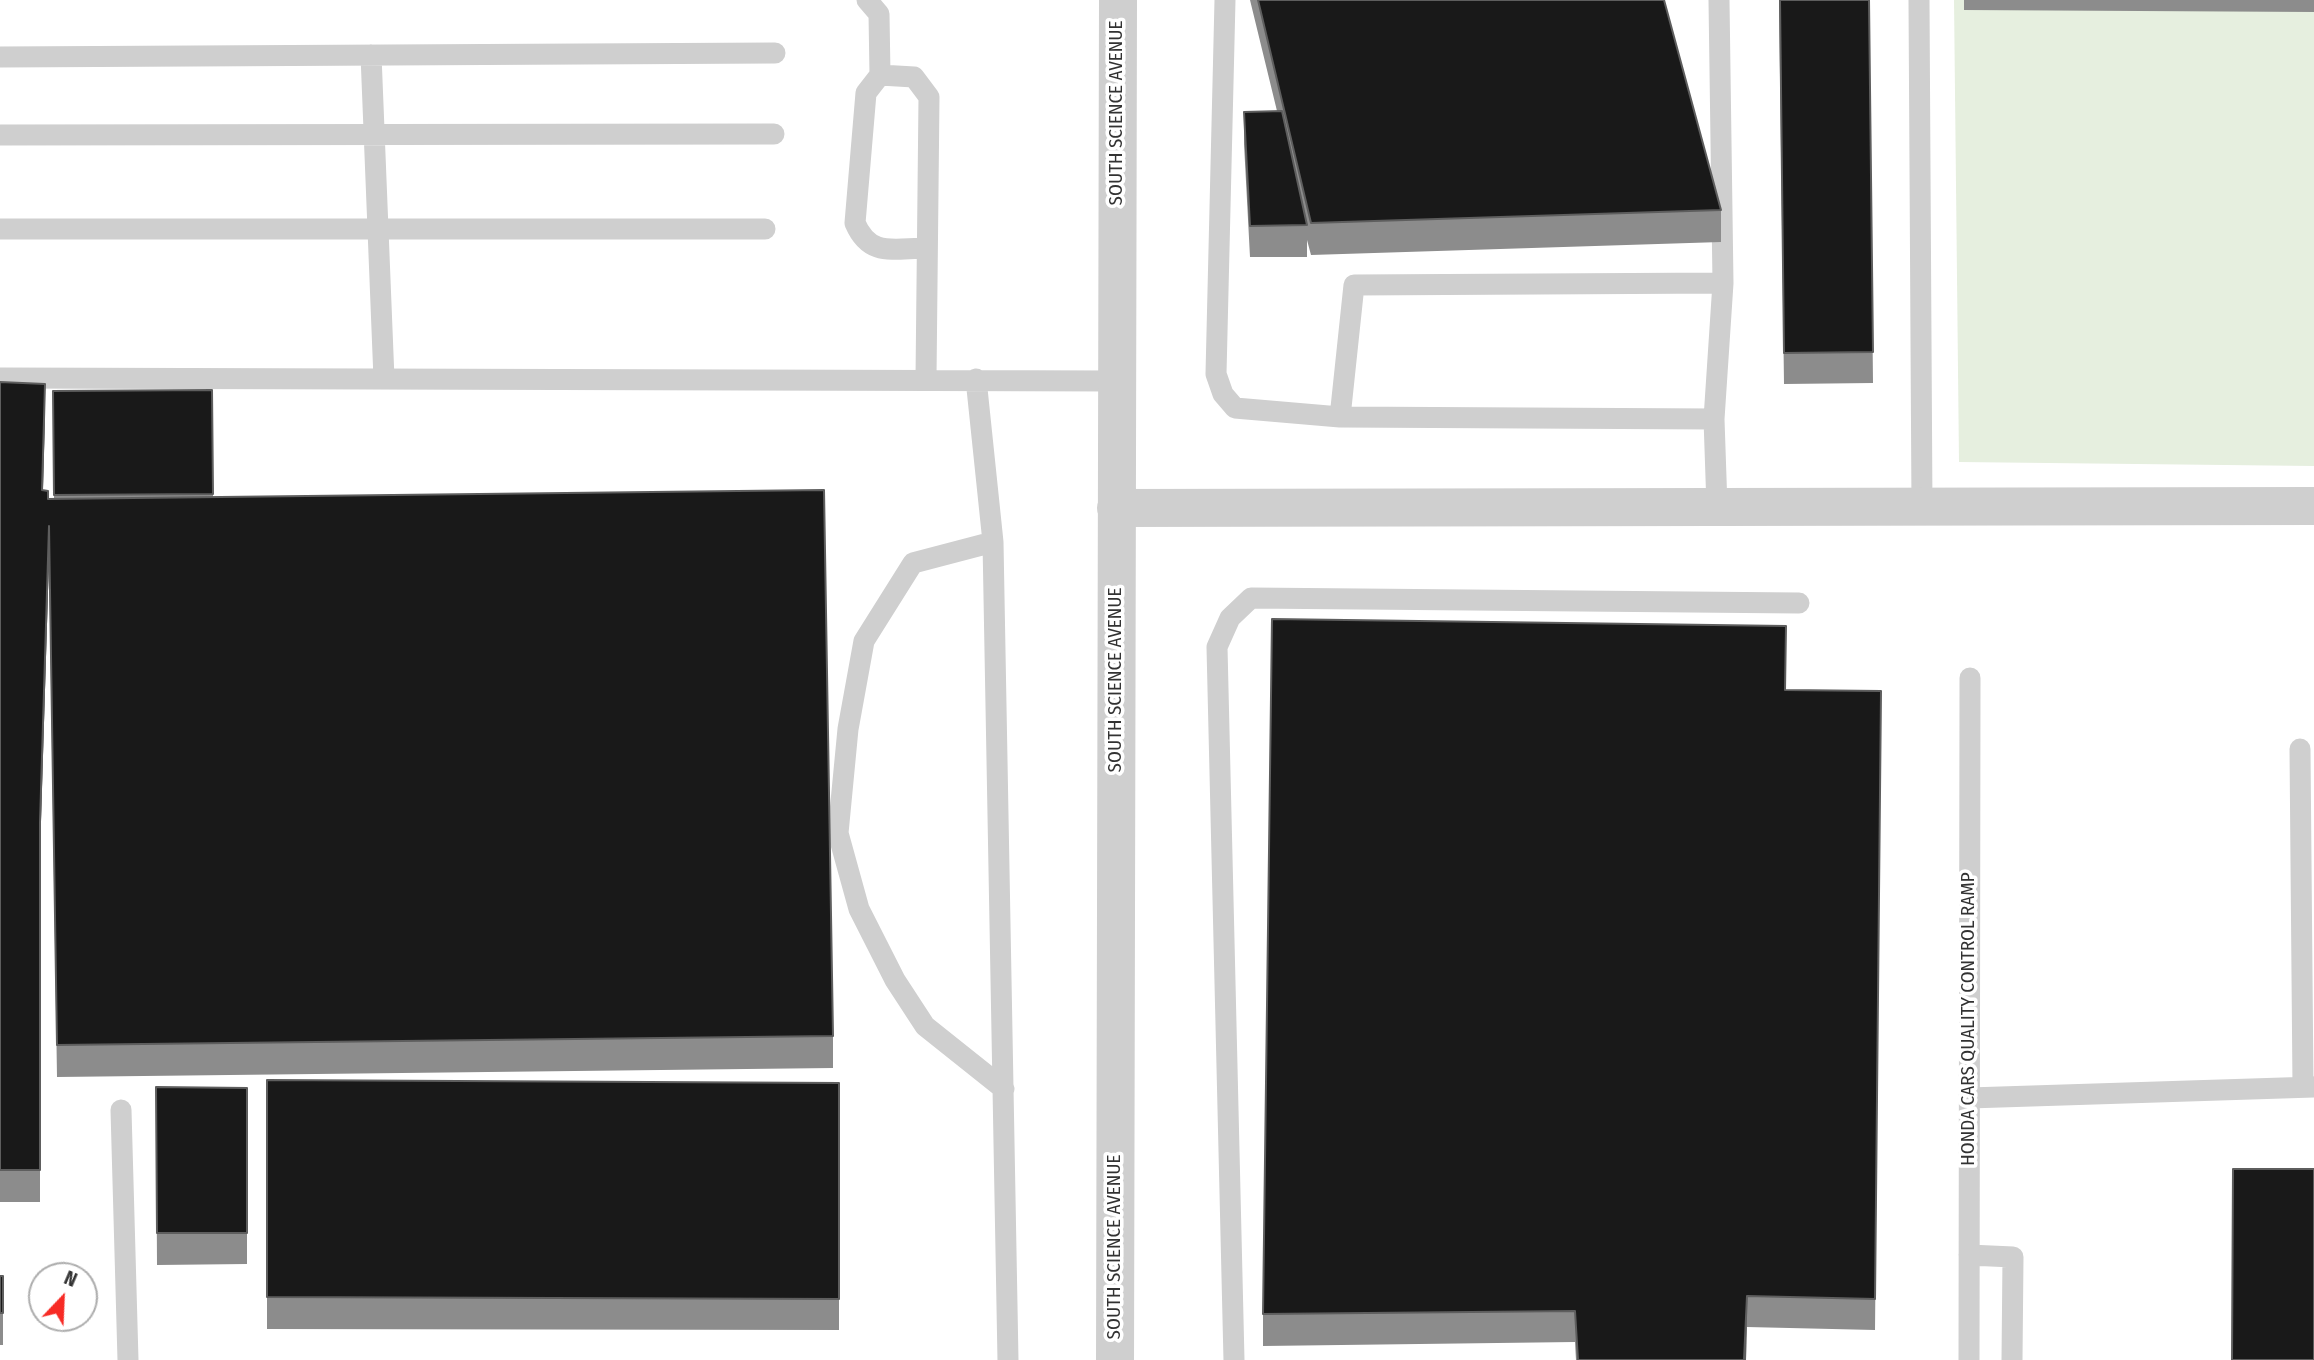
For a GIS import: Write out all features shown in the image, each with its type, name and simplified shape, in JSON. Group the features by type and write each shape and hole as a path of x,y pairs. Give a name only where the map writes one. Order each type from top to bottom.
{"street":[{"name":"SOUTH SCIENCE AVENUE","path":"1115,1360 1118,0"},
{"path":"1116,508 2314,506"}],"lane":[{"path":"867,0 879,14 880,75 866,93 855,223 862,240 876,248 927,248"},
{"path":"1225,0 1216,374 1223,394 1235,408 1340,417 1714,419"},
{"path":"1717,507 1714,419 1723,283 1719,0"},
{"path":"1919,0 1923,507"},
{"path":"0,57 775,53"},
{"path":"370,55 384,379"},
{"path":"880,75 914,77 929,97 926,378"},
{"path":"0,135 774,134"},
{"path":"0,229 765,229"},
{"path":"1340,417 1354,285 1723,283"},
{"path":"0,378 926,378 1116,381"},
{"path":"976,379 993,542 1008,1360"},
{"path":"993,542 913,563 864,641 848,729 838,833 859,909 895,980 925,1027 1004,1089"},
{"path":"1234,1360 1217,647 1230,618 1251,598 1799,603"},
{"name":"HONDA CARS QUALITY CONTROL RAMP","path":"1969,1360 1970,678"},
{"path":"1969,1098 2309,1087 2307,814 2300,749"},
{"path":"121,1110 128,1360"},
{"path":"1969,1255 2012,1257 2012,1360"}],"green space":[{"path":"1954,0 2314,0 2314,466 1959,462"}],"building":[{"path":"1258,0 1664,0 1721,210 1311,223"},
{"path":"1780,0 1869,0 1873,352 1784,353"},
{"path":"1282,111 1307,225 1250,226 1244,112"},
{"path":"0,382 45,384 42,490 48,491 48,499 824,490 833,1036 57,1045 49,526 40,822 40,1170 0,1170"},
{"path":"212,390 213,494 54,495 53,391"},
{"path":"1272,619 1786,626 1785,690 1881,691 1875,1299 1747,1296 1744,1360 1578,1360 1575,1311 1263,1314"},
{"path":"267,1080 839,1083 839,1299 267,1297"},
{"path":"156,1087 247,1088 247,1233 157,1233"},
{"path":"2233,1169 2314,1169 2314,1360 2232,1360"},
{"path":"0,1276 3,1276 3,1313 0,1313"}]}
